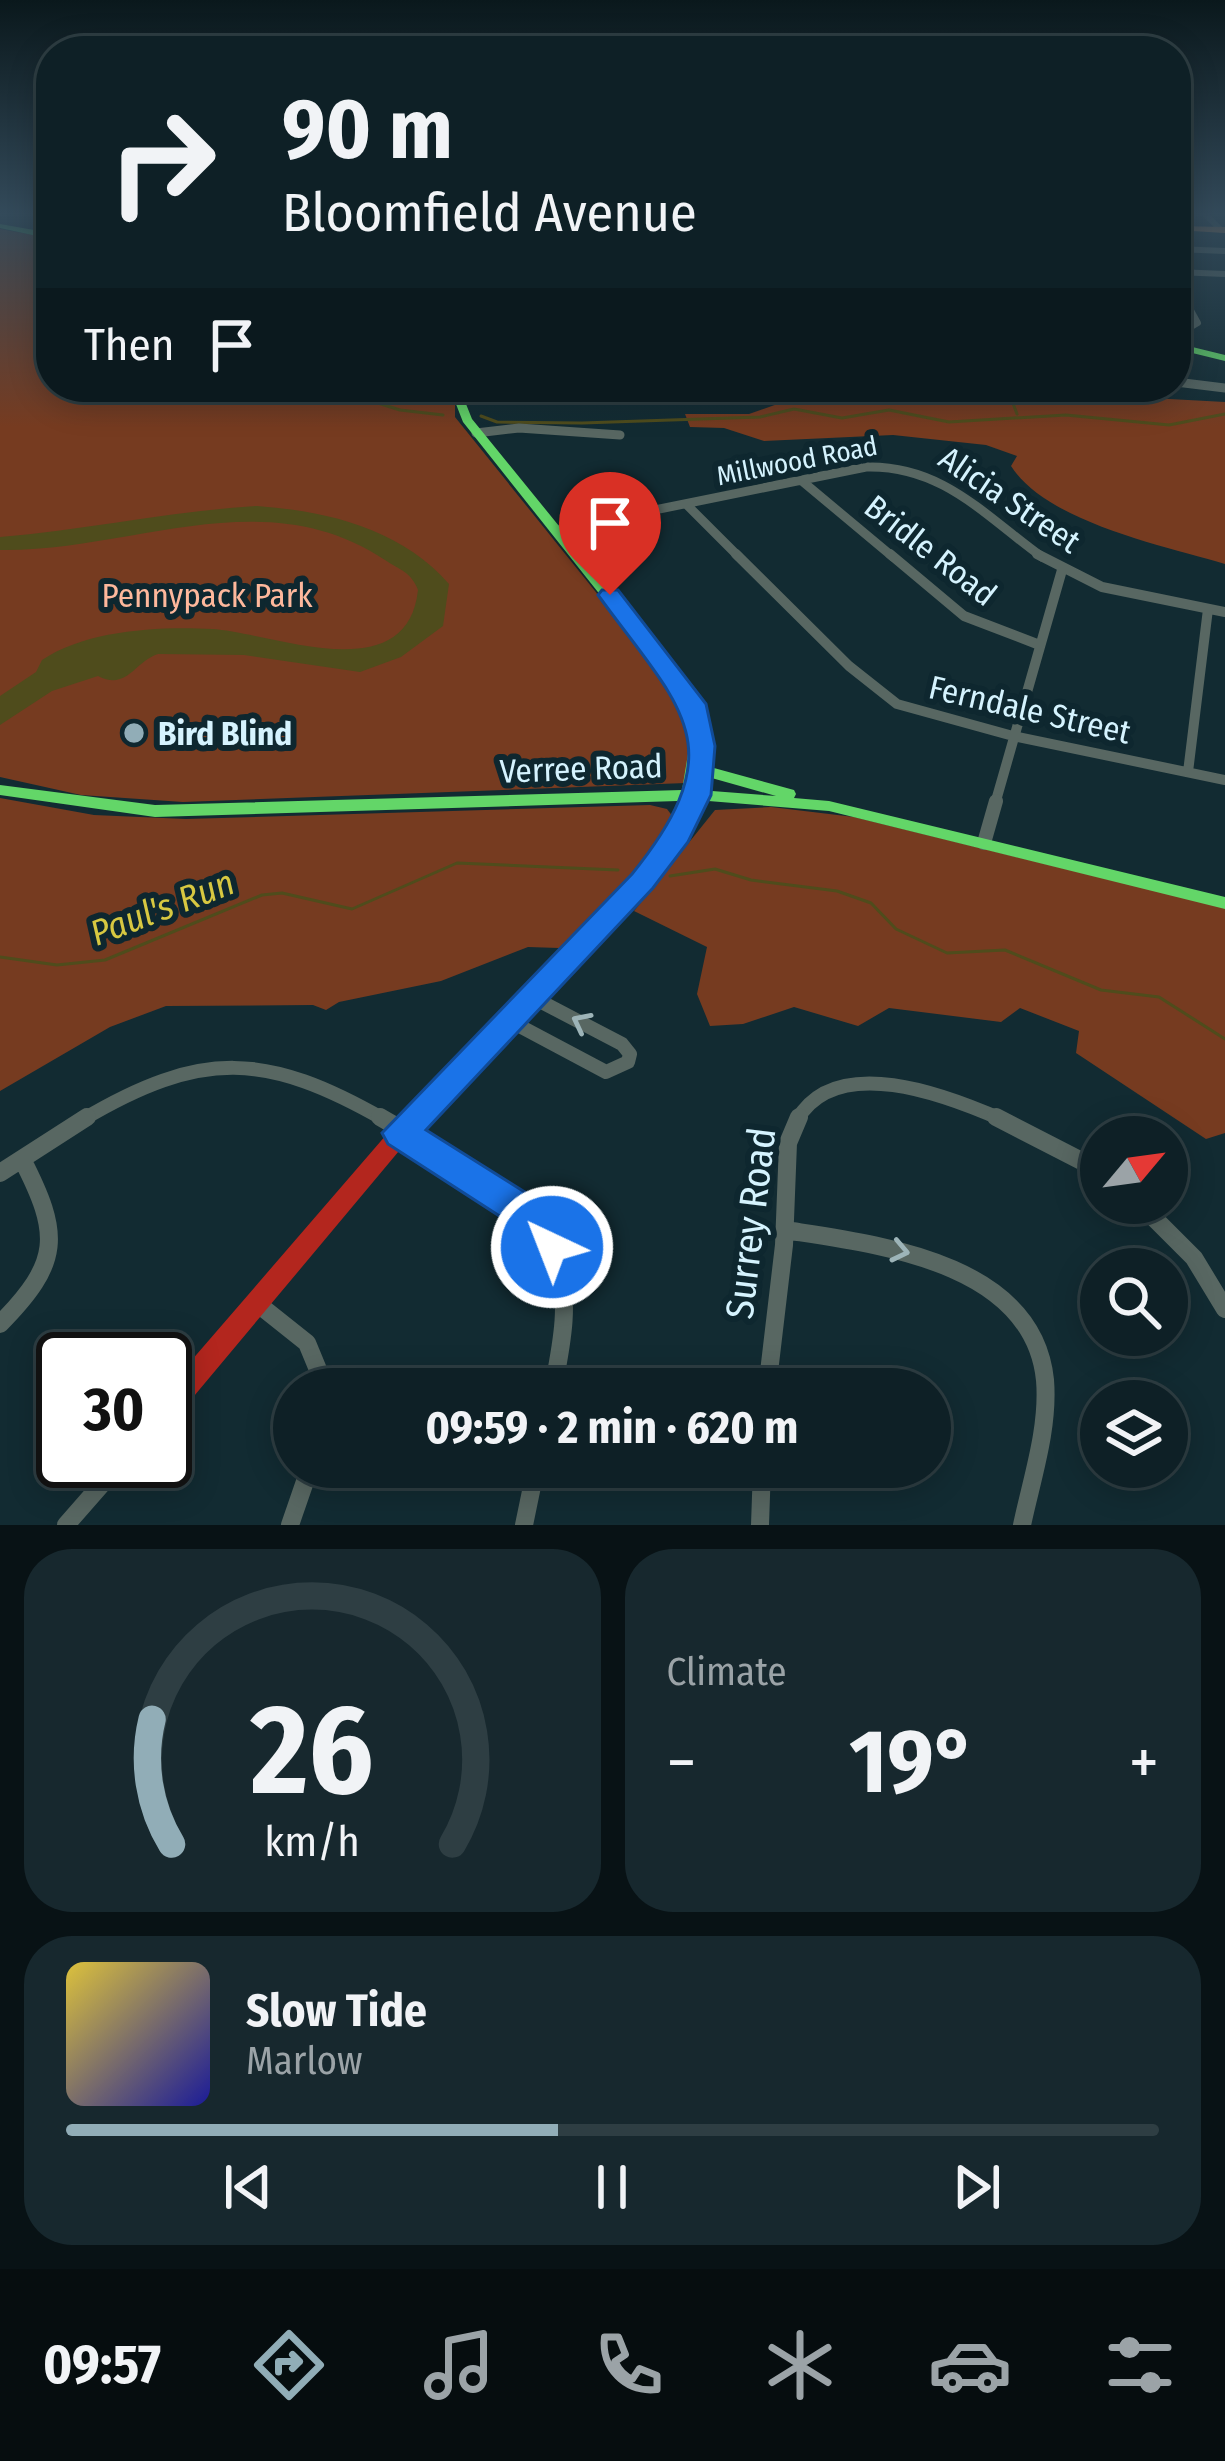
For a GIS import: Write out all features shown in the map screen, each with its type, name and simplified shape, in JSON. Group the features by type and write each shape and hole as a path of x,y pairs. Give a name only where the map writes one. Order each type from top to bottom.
{"street":[{"path":"1191,350 1225,358"},
{"path":"1191,384 1225,388"},
{"path":"192,1381 401,1133 642,881 673,842 697,795 702,770 698,723 679,679 476,433 460,407 462,402"},
{"path":"476,433 519,428 620,435"},
{"name":"Millwood Road","path":"556,530 904,464"},
{"name":"Alicia Street","path":"904,464 930,472 1062,570 1123,594 1225,612"},
{"name":"Bridle Road","path":"802,481 964,616 1036,644"},
{"name":"Ferndale Street","path":"686,504 849,666 897,704 1013,736 1225,780"},
{"path":"984,843 1036,644 1062,570"},
{"path":"1188,772 1208,609"},
{"path":"702,770 829,806"},
{"name":"Verree Road","path":"0,790 155,811 697,795 829,806 1225,903"},
{"path":"510,1021 606,1072 628,1062 630,1054 622,1044 532,997"},
{"path":"0,1172 144,1088 217,1068 264,1068 301,1076 517,1208 552,1247 565,1306 556,1368"},
{"name":"Surrey Road","path":"769,1368 785,1230 790,1130 805,1104 839,1087 932,1093 1042,1134 1080,1158"},
{"path":"0,1324 30,1295 55,1246 52,1214 22,1159"},
{"path":"1160,1224 1194,1258 1225,1309"},
{"path":"785,1230 913,1252 992,1292 1042,1362 1038,1442 1022,1525"},
{"path":"258,1304 307,1343 317,1368"},
{"path":"66,1525 98,1488"},
{"path":"290,1525 303,1488"},
{"path":"524,1525 532,1488"},
{"path":"760,1525 761,1488"}],"green space":[{"name":"Pennypack Park","path":"0,285 36,285 36,402 455,402 455,417 673,688 690,735 686,783 183,802 81,795 0,777"},
{"path":"783,402 1225,402 1225,564 1078,517 1028,486 1011,466 1017,456 986,445 893,435 764,441 724,428 690,427 685,414 749,414"},
{"path":"0,798 94,815 186,819 650,805 667,809 673,817 644,866 559,948 528,947 441,981 339,1002 326,1010 313,1005 166,1006 110,1027 0,1091"},
{"path":"771,807 854,817 1225,908 1225,1133 1206,1139 1188,1127 1188,1116 1171,1116 1076,1053 1079,1031 1020,1008 1001,1022 889,1008 858,1026 794,1007 743,1024 710,1026 697,994 707,947 634,911 715,810"}],"shaded area":[{"path":"257,506 336,518 409,549 449,584 443,626 401,657 360,672 244,655 158,654 123,678 98,676 52,691 0,725 0,696 36,672 42,660 101,636 170,628 212,629 300,645 363,648 389,640 408,621 418,590 408,575 339,536 292,525 196,525 49,548 0,550 0,537"}],"waterway":[{"path":"375,402 443,415"},
{"path":"1013,402 1017,414"},
{"path":"481,416 497,422 582,423 760,417 794,409 842,418 889,410 949,422 1066,415 1169,425 1225,414"},
{"name":"Paul's Run","path":"0,957 57,965 105,960 262,895 282,893 352,909 457,863 618,870"},
{"name":"Paul's Run","path":"670,876 715,869 751,880 837,891 871,903 896,929 947,953 1005,950 1101,990 1159,997 1225,1039"}],"traffic: fast":[{"path":"1191,350 1225,358"},
{"path":"460,402 467,420 690,697 697,748 689,795 670,840 642,883 498,1032"},
{"path":"702,770 788,794"},
{"path":"0,790 155,811 697,795 829,806 1225,903"}],"traffic: jam":[{"path":"192,1379 401,1133 498,1032"}],"place":[{"name":"Bird Blind","path":"134,733"}],"route":[{"path":"552,1247 540,1228 517,1208 401,1133 642,881 673,842 697,795 702,746 693,704 679,679 610,595"}]}
